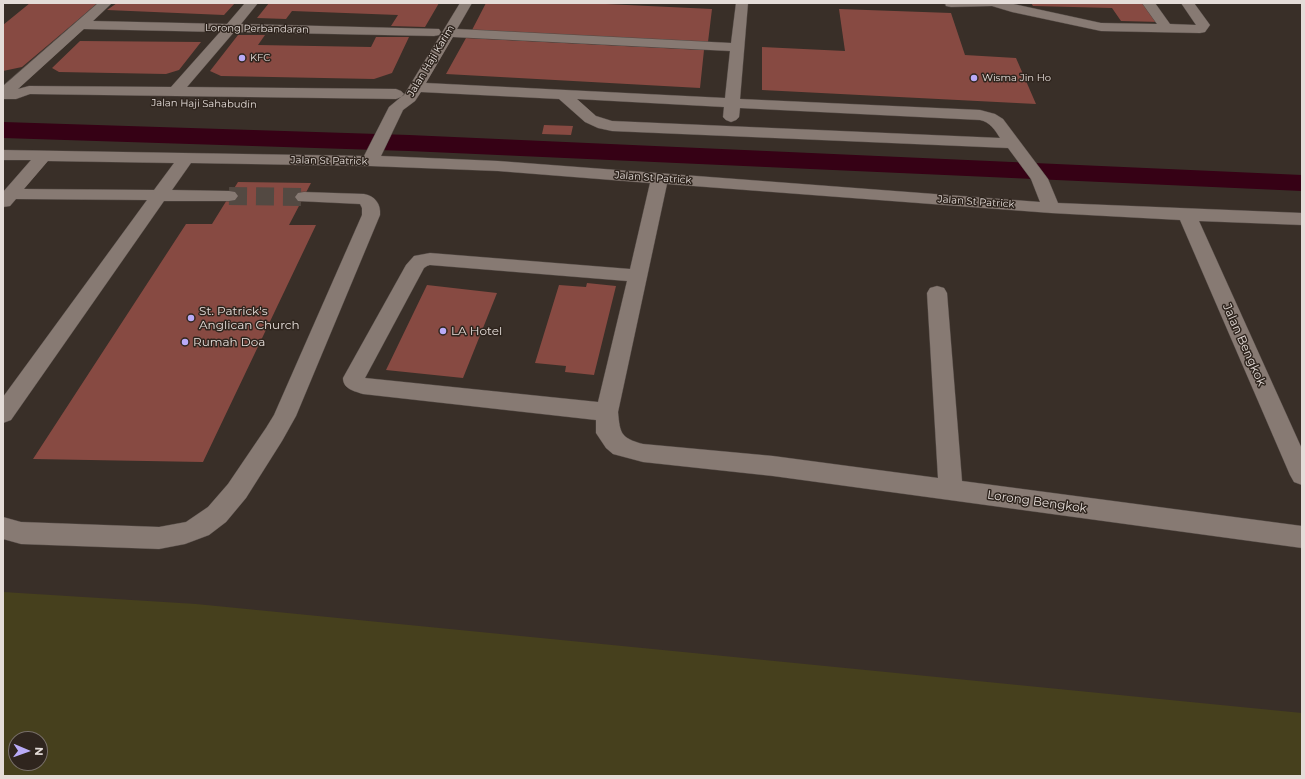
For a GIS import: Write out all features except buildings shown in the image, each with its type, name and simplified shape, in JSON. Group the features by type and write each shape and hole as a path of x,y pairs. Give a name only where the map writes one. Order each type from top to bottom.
{"street":[{"path":"7,94 80,25 106,3"},
{"path":"176,91 252,3"},
{"name":"Jalan Haji Karim","path":"370,161 403,92 448,32 466,3"},
{"path":"730,131 742,3"},
{"path":"951,3 989,3"},
{"path":"996,3 1090,26 1194,30 1203,27 1201,21 1187,3"},
{"path":"1148,3 1167,29"},
{"name":"Jalan Haji Karim","path":"422,51 448,8"},
{"name":"Lorong Perbandaran","path":"80,25 434,32"},
{"path":"448,32 738,47"},
{"name":"Jalan Haji Sahabudin","path":"7,94 29,90 403,92"},
{"path":"403,92 564,95 980,115 990,117 997,122 1036,174 1051,208"},
{"name":"Jalan Haji Sahabudin","path":"7,94 18,100 360,107 403,92"},
{"path":"360,107 367,93"},
{"path":"564,95 590,120 600,125 1012,143"},
{"name":"Jalan St Patrick","path":"3,155 370,161 498,166 1051,208 1302,219"},
{"path":"7,199 44,155"},
{"path":"3,414 186,158"},
{"name":"Lorong Bengkok","path":"660,178 606,412 608,433 614,442 621,447 643,453 773,466 1302,537"},
{"path":"7,199 159,195 229,196"},
{"path":"3,528 21,533 159,538 181,534 200,527 218,514 230,501 285,416 371,215 372,207 364,199 304,197"},
{"name":"Jalan Bengkok","path":"1187,215 1302,475"},
{"path":"606,412 363,386 354,382 354,378 416,265 421,260 430,258 638,276"},
{"path":"937,293 951,490"}],"shaded area":[{"path":"3,592 196,604 1302,713 1302,776 3,776"}],"waterway":[{"path":"3,130 409,143 1302,183"}],"tunnel":[{"path":"229,196 304,197"}],"place":[{"name":"KFC","path":"242,58"},
{"name":"Wisma Jin Ho","path":"974,78"},
{"name":"St. Patrick's Anglican Church","path":"191,318"},
{"name":"LA Hotel","path":"443,331"},
{"name":"Rumah Doa","path":"185,342"}]}
